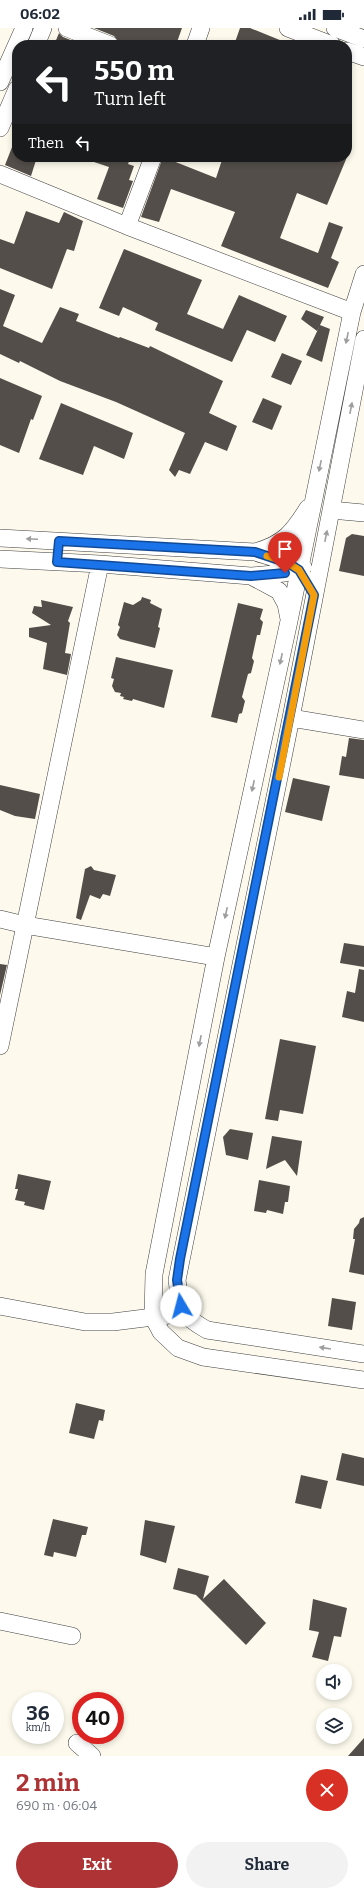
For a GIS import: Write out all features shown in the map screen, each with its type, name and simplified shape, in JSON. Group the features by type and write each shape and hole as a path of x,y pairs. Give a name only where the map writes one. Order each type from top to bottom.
{"street":[{"path":"19,40 24,28"},
{"path":"38,40 43,28"},
{"path":"67,28 97,40"},
{"path":"197,40 201,28"},
{"path":"288,28 319,40"},
{"path":"335,28 363,35"},
{"path":"352,53 364,57"},
{"path":"0,82 12,55"},
{"path":"0,128 12,100"},
{"path":"127,226 151,162"},
{"path":"0,174 127,226 352,312"},
{"path":"364,274 352,312 289,621 216,957 154,1274 154,1317 161,1332 178,1348 204,1357 364,1380"},
{"path":"364,339 291,718 180,1259 177,1280 181,1306 185,1313 191,1321 207,1330 364,1354"},
{"path":"255,552 272,547 288,537 313,499"},
{"path":"331,510 364,513"},
{"path":"0,538 255,552 288,563 299,570 314,595"},
{"path":"57,562 59,541"},
{"path":"0,559 100,564 251,576 299,570 323,554"},
{"path":"0,1046 100,564"},
{"path":"251,576 279,591 286,604 289,621"},
{"path":"291,718 364,730"},
{"path":"246,822 269,826"},
{"path":"0,920 216,957"},
{"path":"0,1306 85,1322 113,1322 185,1313"},
{"path":"0,1621 72,1636"},
{"path":"78,1744 92,1756"}],"building":[{"path":"94,28 182,28 178,40 117,40 114,36"},
{"path":"240,28 250,28 280,40 236,40"},
{"path":"59,33 63,37 70,40 56,40"},
{"path":"12,147 12,162 35,162 31,176 5,165"},
{"path":"94,162 129,162 128,164 134,166 129,180 133,181 123,208 97,199 109,167"},
{"path":"161,162 176,162 216,178 221,162 345,162 327,205 297,193 280,238 318,253 329,222 343,227 331,258 339,262 328,288 221,246 235,212 171,189 159,222 141,217"},
{"path":"26,211 59,223 64,212 83,221 74,251 67,249 52,289 0,268 0,239 14,244"},
{"path":"124,249 202,280 187,314 223,329 239,295 287,316 275,342 247,330 232,362 155,330 158,323 123,307 119,316 99,308"},
{"path":"0,289 15,295 3,326 42,343 60,307 79,314 76,321 119,338 120,337 149,348 150,346 223,381 209,413 237,426 227,451 205,442 190,474 179,470 175,477 169,470 185,433 116,402 60,381 20,361 19,363 0,354"},
{"path":"306,310 324,317 317,331 301,319"},
{"path":"320,325 330,329 322,362 306,355"},
{"path":"282,353 302,361 291,385 271,377"},
{"path":"0,378 42,396 33,420 31,419 19,453 0,445"},
{"path":"263,398 282,406 272,430 252,422"},
{"path":"61,403 133,433 124,459 94,446 83,475 39,459"},
{"path":"352,534 364,536 364,576 339,571 346,538"},
{"path":"142,597 151,600 150,603 162,609 158,627 160,628 155,648 120,639 117,635 120,627 118,625 124,602 133,605 141,600"},
{"path":"41,600 73,607 68,621 70,623 65,653 71,654 67,675 43,669 47,643 29,637 29,628 51,625 32,613 34,606 42,607"},
{"path":"238,603 263,609 260,619 263,622 260,635 257,635 252,658 254,661 251,673 248,674 242,697 245,701 242,713 239,714 237,723 211,717"},
{"path":"116,657 173,670 164,708 133,699 132,701 123,699 124,697 120,696 121,693 115,692 112,686 114,679 111,678"},
{"path":"349,738 364,740 364,779 339,775 342,756 346,757"},
{"path":"293,778 330,786 322,821 285,812"},
{"path":"0,785 40,794 35,819 15,816 0,810"},
{"path":"91,866 94,870 116,875 110,896 103,894 100,899 90,895 81,920 76,918 85,869"},
{"path":"344,943 364,946 364,967 340,963"},
{"path":"0,964 7,965 0,995"},
{"path":"359,969 364,970 364,1022 342,1017 347,991 355,993"},
{"path":"280,1039 316,1046 303,1114 280,1110 278,1121 265,1119"},
{"path":"230,1129 253,1133 248,1160 226,1155 223,1137"},
{"path":"272,1136 302,1141 297,1176 285,1160 266,1169"},
{"path":"18,1174 51,1181 44,1210 24,1205 25,1202 15,1200 18,1189 15,1189"},
{"path":"259,1180 290,1186 288,1202 285,1202 283,1214 267,1210 266,1213 254,1211"},
{"path":"364,1217 364,1275 349,1272 355,1239 353,1239 354,1229 359,1223 360,1219"},
{"path":"332,1298 356,1302 352,1330 328,1326"},
{"path":"76,1403 105,1410 103,1421 99,1420 94,1439 69,1433"},
{"path":"342,1453 364,1458 364,1486 336,1480"},
{"path":"301,1475 328,1481 321,1509 295,1503"},
{"path":"53,1519 88,1527 86,1535 82,1535 76,1557 54,1552 53,1557 44,1555"},
{"path":"145,1520 175,1526 166,1563 140,1555"},
{"path":"178,1568 209,1576 203,1599 224,1579 266,1623 246,1645 196,1595 173,1589"},
{"path":"313,1599 347,1608 341,1637 334,1636 328,1661 312,1657 319,1632 309,1630"},
{"path":"364,1738 364,1756 348,1756"}],"slow traffic":[{"path":"267,556 288,563 299,570 314,595 279,777"}],"route":[{"path":"181,1306 177,1280 180,1259 288,733 314,595 299,570 288,563 255,552 59,541 57,562 251,576 285,573"}]}
